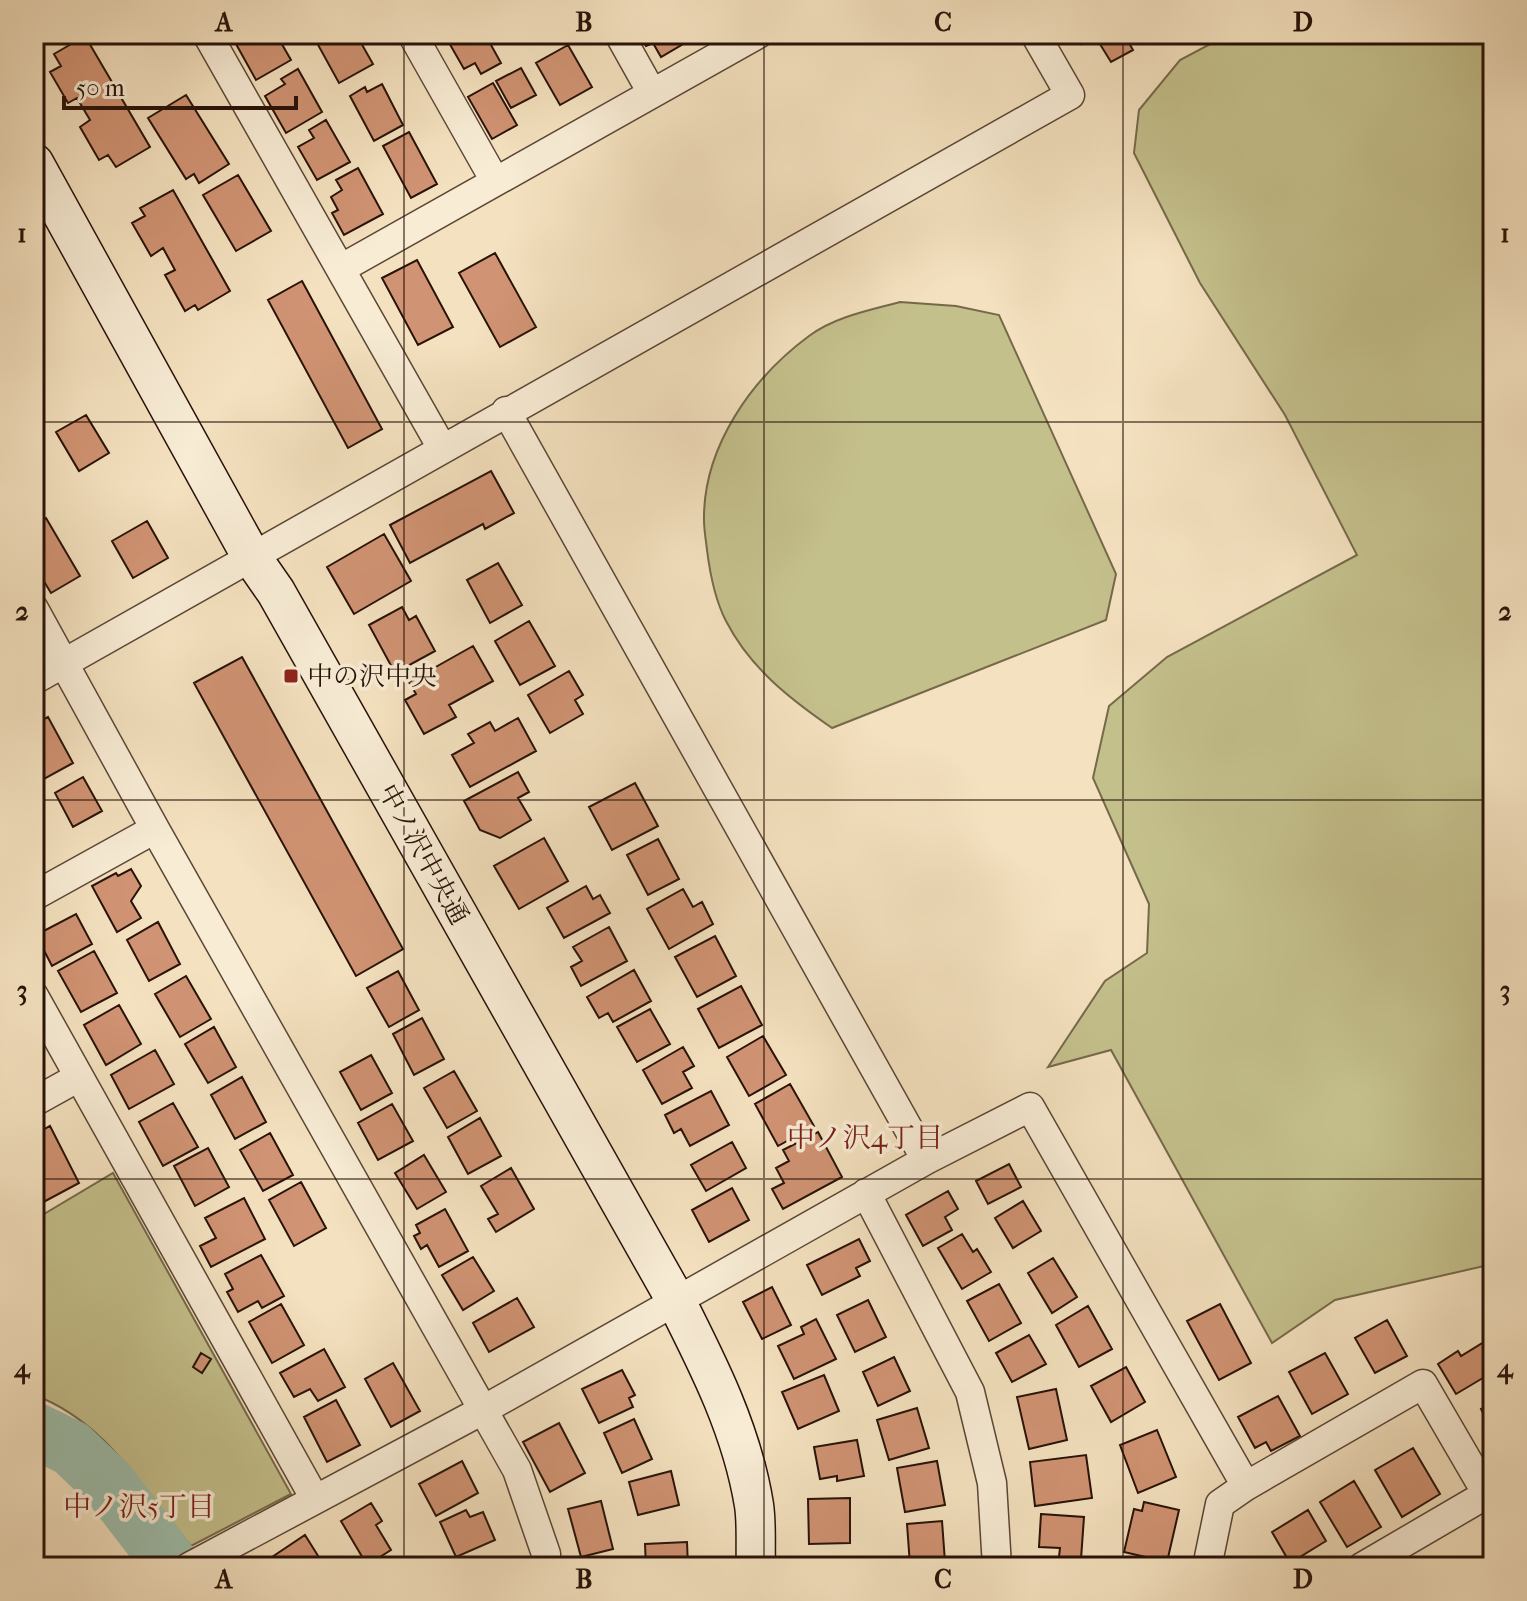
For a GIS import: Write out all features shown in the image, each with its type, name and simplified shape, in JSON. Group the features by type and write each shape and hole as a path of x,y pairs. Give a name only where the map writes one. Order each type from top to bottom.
{"street":[{"path":"207,34 442,448"},
{"path":"412,34 495,181"},
{"path":"619,34 652,93"},
{"path":"342,268 758,34"},
{"path":"34,680 1070,95 1035,34"},
{"name":"中ノ沢中央通","path":"34,163 251,556 276,592 709,1364 733,1420 754,1507 756,1567"},
{"path":"506,411 926,1160"},
{"path":"34,609 517,1470 546,1554 546,1567"},
{"path":"34,896 155,829"},
{"path":"34,996 315,1499"},
{"path":"34,1102 79,1077"},
{"path":"203,1563 315,1499 483,1410 866,1193 1030,1107 1246,1486"},
{"path":"866,1193 970,1392 992,1483 997,1567"},
{"path":"1207,1567 1220,1504 1423,1384 1487,1494 1362,1567"}],"shaded area":[{"path":"1229,34 1493,34 1493,1264 1335,1300 1272,1343 1111,1050 1048,1067 1105,981 1147,953 1149,904 1093,778 1109,706 1167,657 1357,555 1285,415 1200,283 1134,153 1139,110 1180,60"},
{"path":"900,302 956,306 999,315 1116,574 1106,620 832,728 801,706 759,668 726,621 716,596 708,559 704,524 706,493 722,441 750,393 768,372 819,329 853,315"},
{"path":"113,1173 291,1494 191,1546 103,1440 59,1407 34,1395 34,1220"}],"building":[{"path":"250,34 276,34 291,60 256,80 236,44"},
{"path":"333,34 356,34 373,64 339,83 317,43"},
{"path":"444,34 485,34 501,63 481,74 475,63 464,69"},
{"path":"639,34 694,34 695,37 661,57 653,43 646,46"},
{"path":"1076,34 1124,34 1133,50 1111,62 1095,36 1081,44"},
{"path":"85,36 150,147 116,167 108,155 99,160 80,127 90,120 77,98 68,103 50,72 61,66 54,54"},
{"path":"568,45 592,87 560,105 536,63"},
{"path":"521,68 536,95 511,108 496,81"},
{"path":"298,69 322,112 286,133 265,96 285,84 281,79"},
{"path":"493,83 517,125 492,139 468,97"},
{"path":"382,84 403,125 374,141 350,96 365,87 367,92"},
{"path":"186,95 229,164 199,183 194,174 186,179 148,118"},
{"path":"326,120 350,162 317,180 298,147 314,138 309,130"},
{"path":"409,132 437,184 411,198 383,146"},
{"path":"358,168 383,214 344,235 332,213 338,210 331,197 342,190 336,180"},
{"path":"238,175 271,231 236,251 203,195"},
{"path":"173,190 230,291 198,310 195,305 185,311 165,275 175,270 163,248 151,256 132,223 145,216 140,208"},
{"path":"495,253 536,327 500,347 459,273"},
{"path":"417,260 453,327 418,345 382,278"},
{"path":"302,281 382,429 348,448 268,300"},
{"path":"86,415 109,453 79,471 56,432"},
{"path":"491,471 514,513 485,529 483,524 410,563 390,525"},
{"path":"46,518 80,576 51,593 34,565 34,525"},
{"path":"147,521 168,558 133,578 112,541"},
{"path":"384,534 411,581 354,614 327,567"},
{"path":"498,563 522,605 490,623 467,580"},
{"path":"402,607 409,620 416,616 435,651 395,673 369,625"},
{"path":"529,621 555,666 520,685 495,641"},
{"path":"473,646 493,681 449,705 456,717 424,734 405,700 416,694 409,682"},
{"path":"242,657 403,949 356,976 194,683"},
{"path":"569,671 583,695 575,700 583,714 550,733 528,695"},
{"path":"48,717 73,763 44,779 34,760 34,725"},
{"path":"518,718 536,751 470,787 452,755 474,743 468,734 490,722 495,731"},
{"path":"518,772 529,792 518,798 531,820 500,838 480,830 464,801"},
{"path":"83,777 102,811 73,827 55,793"},
{"path":"635,783 658,826 612,850 589,807"},
{"path":"544,838 568,881 519,909 494,866"},
{"path":"658,839 679,879 648,895 627,855"},
{"path":"131,869 141,886 131,901 141,918 117,932 92,886"},
{"path":"586,886 593,899 600,895 610,913 564,938 547,908"},
{"path":"683,889 693,907 702,902 713,924 669,949 647,909"},
{"path":"76,914 92,944 52,966 36,935"},
{"path":"158,922 180,964 149,981 127,940"},
{"path":"609,927 627,961 581,986 571,967 582,961 573,947"},
{"path":"715,936 736,976 697,997 675,957"},
{"path":"94,951 117,993 81,1012 58,971"},
{"path":"634,970 651,1001 613,1022 608,1013 599,1018 587,997"},
{"path":"398,971 419,1010 389,1027 367,988"},
{"path":"186,976 211,1019 180,1037 155,994"},
{"path":"741,986 762,1025 719,1048 698,1009"},
{"path":"119,1005 141,1044 106,1065 84,1025"},
{"path":"650,1009 670,1044 637,1062 617,1027"},
{"path":"422,1018 444,1059 414,1075 393,1034"},
{"path":"214,1027 236,1067 208,1083 185,1044"},
{"path":"763,1036 786,1075 749,1096 727,1057"},
{"path":"683,1047 694,1066 683,1072 692,1088 662,1104 643,1070"},
{"path":"155,1050 174,1084 129,1109 111,1075"},
{"path":"371,1055 392,1093 361,1110 340,1072"},
{"path":"454,1071 477,1111 447,1128 424,1088"},
{"path":"242,1077 266,1122 235,1139 211,1095"},
{"path":"790,1084 814,1126 778,1146 755,1104"},
{"path":"711,1091 729,1125 690,1146 681,1129 674,1133 665,1115"},
{"path":"173,1103 198,1147 163,1166 139,1122"},
{"path":"392,1104 413,1141 378,1160 358,1123"},
{"path":"480,1118 501,1156 468,1174 448,1137"},
{"path":"50,1126 79,1183 36,1206 34,1135"},
{"path":"818,1132 842,1177 783,1209 772,1189 784,1183 776,1168 789,1161 783,1150"},
{"path":"270,1133 293,1175 263,1191 240,1150"},
{"path":"732,1142 746,1168 706,1191 691,1165"},
{"path":"208,1148 229,1187 195,1206 174,1166"},
{"path":"424,1155 446,1192 417,1209 395,1173"},
{"path":"1009,1164 1021,1187 988,1204 976,1181"},
{"path":"511,1168 534,1209 496,1232 488,1219 498,1214 481,1186"},
{"path":"301,1182 326,1228 294,1246 269,1200"},
{"path":"732,1188 749,1220 709,1242 692,1210"},
{"path":"948,1191 958,1209 945,1217 952,1230 923,1246 906,1215"},
{"path":"244,1198 265,1239 211,1267 200,1246 216,1238 205,1218"},
{"path":"1023,1201 1041,1231 1013,1248 995,1218"},
{"path":"445,1209 468,1251 439,1267 427,1245 421,1249 414,1236 420,1233 416,1225"},
{"path":"962,1234 973,1252 977,1249 991,1272 962,1289 938,1248"},
{"path":"859,1239 870,1261 856,1268 860,1276 822,1295 807,1265"},
{"path":"261,1255 284,1296 262,1308 258,1301 238,1312 227,1292 233,1289 225,1274"},
{"path":"473,1257 494,1291 463,1310 442,1275"},
{"path":"1053,1258 1077,1297 1052,1313 1028,1273"},
{"path":"999,1284 1021,1323 989,1341 967,1301"},
{"path":"772,1287 791,1325 762,1339 743,1302"},
{"path":"517,1298 534,1327 489,1352 473,1323"},
{"path":"868,1300 886,1337 855,1352 837,1315"},
{"path":"281,1304 304,1345 272,1363 249,1322"},
{"path":"1220,1304 1251,1363 1219,1380 1187,1321"},
{"path":"1088,1306 1112,1349 1079,1367 1056,1325"},
{"path":"816,1319 836,1359 794,1379 778,1346 804,1334 801,1327"},
{"path":"1387,1320 1407,1356 1375,1373 1355,1338"},
{"path":"1029,1335 1046,1364 1012,1382 996,1353"},
{"path":"1489,1339 1493,1346 1493,1372 1456,1394 1438,1364 1458,1351 1461,1356"},
{"path":"324,1349 345,1387 318,1401 310,1389 294,1397 280,1373"},
{"path":"201,1353 211,1359 202,1373 193,1367"},
{"path":"1325,1353 1348,1394 1312,1414 1289,1372"},
{"path":"894,1357 910,1391 878,1406 863,1372"},
{"path":"393,1363 420,1411 391,1427 365,1379"},
{"path":"1126,1367 1145,1402 1111,1422 1091,1386"},
{"path":"622,1370 635,1395 629,1398 633,1407 599,1423 582,1389"},
{"path":"824,1375 839,1411 798,1429 782,1392"},
{"path":"1056,1389 1067,1440 1029,1449 1017,1397"},
{"path":"1278,1396 1300,1436 1271,1451 1266,1442 1255,1448 1238,1417"},
{"path":"336,1400 360,1445 327,1462 304,1417"},
{"path":"1493,1403 1493,1433 1481,1409"},
{"path":"917,1408 929,1448 889,1460 877,1420"},
{"path":"634,1419 652,1459 622,1473 604,1433"},
{"path":"559,1423 585,1473 550,1492 523,1442"},
{"path":"1157,1430 1176,1477 1138,1493 1120,1445"},
{"path":"857,1440 864,1476 837,1481 837,1476 820,1479 814,1447"},
{"path":"1413,1448 1440,1494 1402,1517 1375,1470"},
{"path":"1086,1455 1092,1498 1035,1506 1030,1462"},
{"path":"462,1461 478,1493 436,1516 419,1484"},
{"path":"937,1461 945,1505 905,1512 897,1468"},
{"path":"671,1471 679,1505 638,1515 629,1482"},
{"path":"1354,1481 1381,1527 1347,1547 1320,1502"},
{"path":"850,1498 850,1543 809,1544 808,1499"},
{"path":"601,1501 613,1549 581,1557 568,1509"},
{"path":"1144,1502 1179,1510 1167,1562 1124,1552 1134,1509 1142,1511"},
{"path":"371,1503 382,1521 376,1525 391,1550 367,1565 341,1521"},
{"path":"466,1510 470,1517 483,1512 495,1540 456,1557 440,1522"},
{"path":"1308,1510 1326,1541 1290,1563 1272,1532"},
{"path":"1041,1514 1084,1517 1081,1559 1059,1557 1060,1548 1039,1547"},
{"path":"942,1521 945,1562 910,1565 907,1524"},
{"path":"305,1535 325,1567 274,1567 269,1559"},
{"path":"687,1542 688,1567 646,1567 645,1544"},
{"path":"831,1559 883,1561 883,1567 831,1567"}],"waterway":[{"path":"34,1430 71,1448 109,1484 173,1567"}],"place":[{"name":"中の沢中央","path":"291,676"}],"district":[{"name":"中ノ沢4丁目","path":"865,1137"},
{"name":"中ノ沢5丁目","path":"139,1506"}]}
